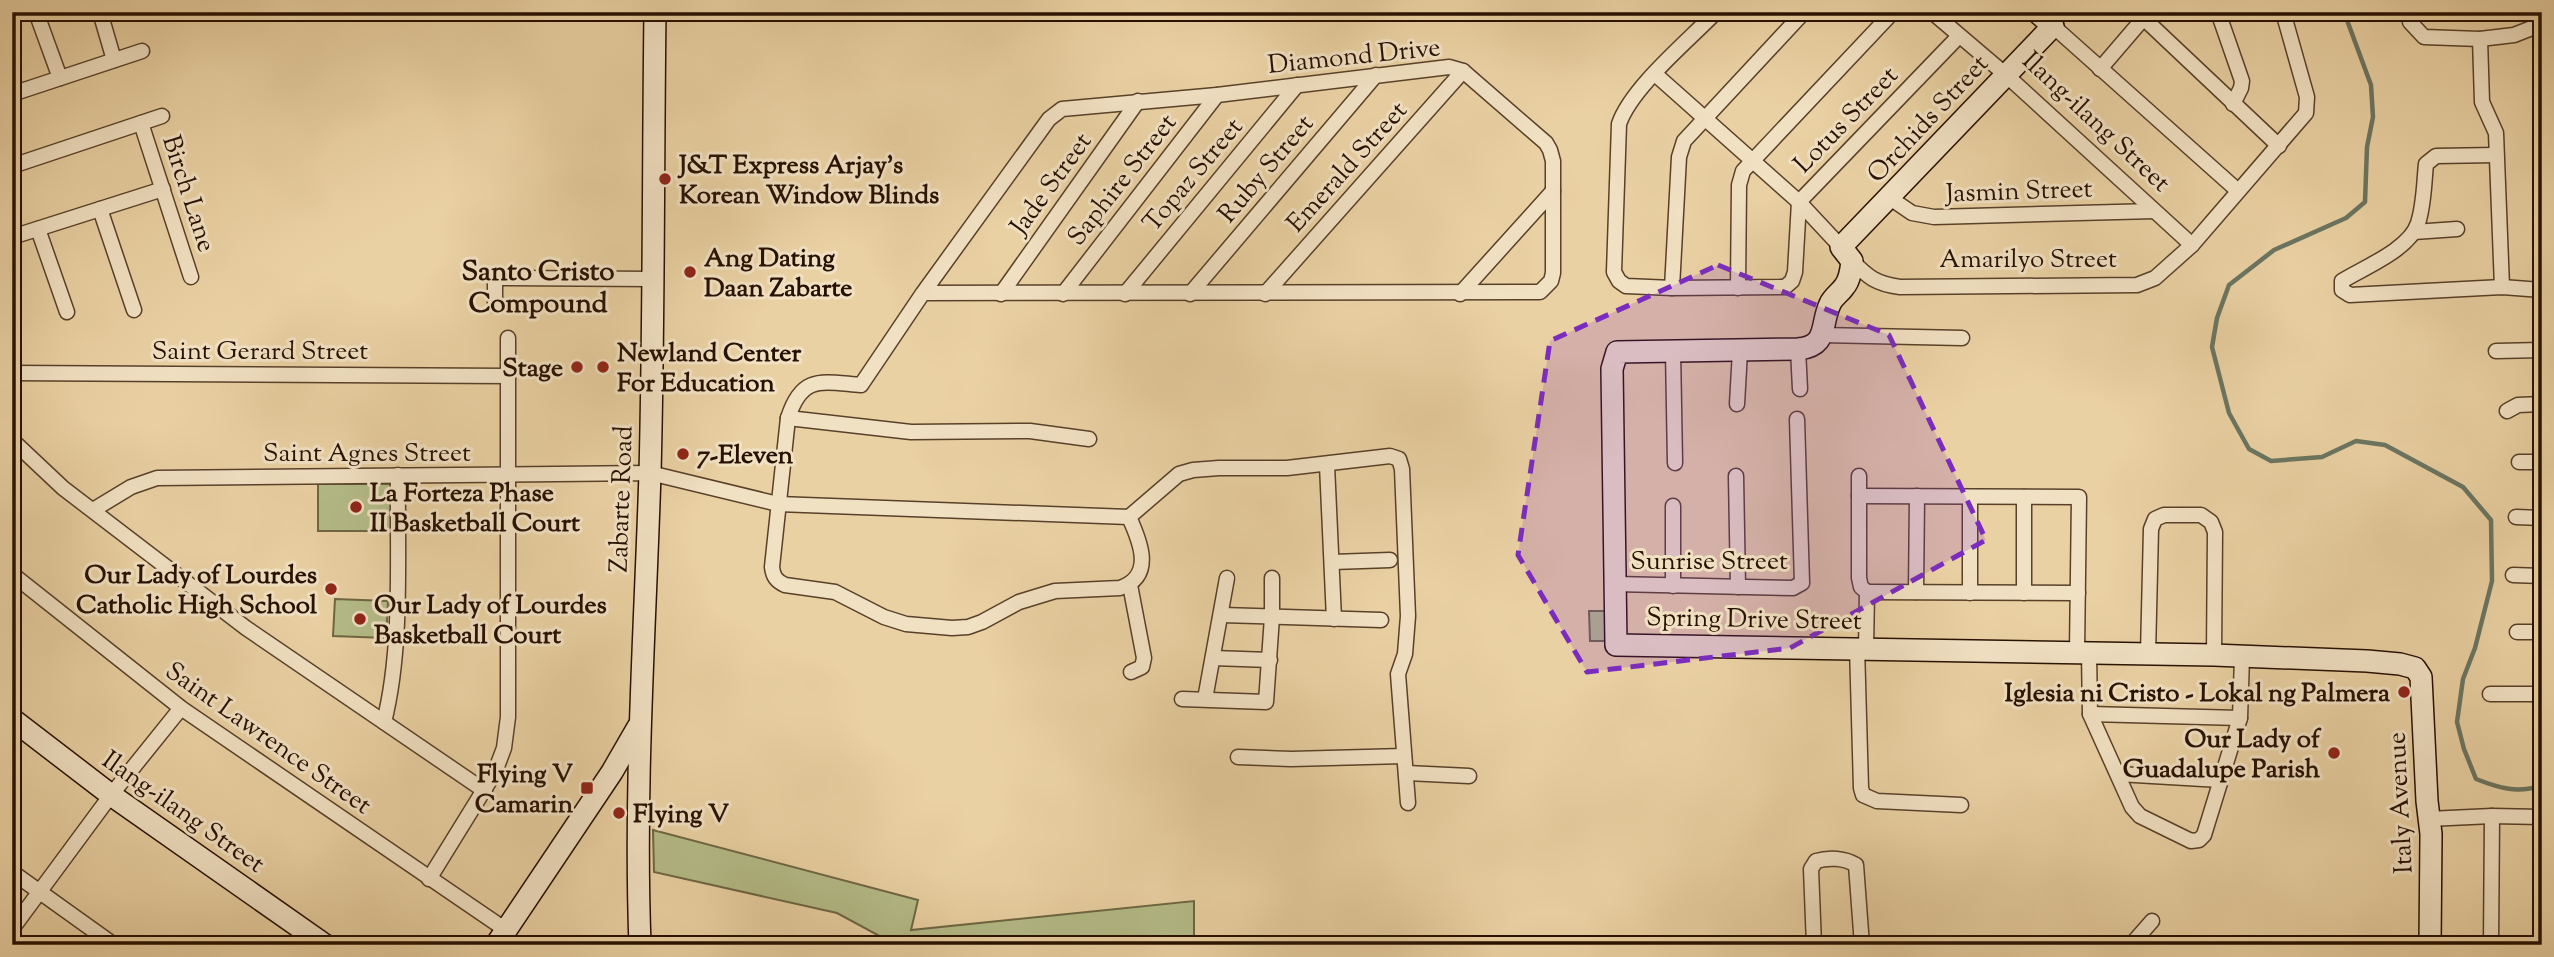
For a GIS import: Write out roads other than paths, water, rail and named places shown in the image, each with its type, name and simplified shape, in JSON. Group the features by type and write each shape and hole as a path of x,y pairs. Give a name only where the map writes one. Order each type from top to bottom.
{"street":[{"path":"36,12 60,78"},
{"path":"100,12 114,60"},
{"name":"Zabarte Road","path":"640,945 639,725 650,473 655,12"},
{"path":"1716,12 1623,111 1619,124 1614,272 1626,286 1738,288 1739,185 1743,171 1893,12"},
{"path":"1672,288 1679,157 1684,141 1804,12"},
{"name":"Ilang-ilang Street","path":"1932,12 2006,75 2192,245"},
{"path":"2218,12 2242,80 2233,104"},
{"name":"Amarilyo Street","path":"1655,74 1798,202 1870,278 1885,285 2137,285 2155,278 2192,245 2306,113 2308,105 2283,12"},
{"path":"2409,12 2410,22 2424,37 2480,39 2514,35 2542,24"},
{"path":"2100,69 2143,14 2279,146"},
{"path":"2045,19 2237,190"},
{"name":"Orchids Street","path":"1822,335 1830,305 1848,281 1847,254 1890,198 2006,75 2045,19"},
{"name":"Lotus Street","path":"1738,288 1785,286 1792,281 1795,272 1798,202 1959,36"},
{"path":"2480,39 2482,102 2496,133 2501,287"},
{"path":"12,94 142,51"},
{"name":"Diamond Drive","path":"1450,67 1463,71 1546,143 1553,161 1553,273 1547,288 1532,294 923,293 1055,113 1070,107 1217,95 1450,67"},
{"name":"Emerald Street","path":"1265,294 1463,71"},
{"name":"Ruby Street","path":"1190,294 1376,75"},
{"name":"Topaz Street","path":"1125,294 1297,85"},
{"name":"Saphire Street","path":"1063,294 1217,95"},
{"name":"Jade Street","path":"1001,294 1139,101"},
{"path":"12,166 162,116"},
{"name":"Birch Lane","path":"141,123 191,277"},
{"path":"2496,155 2436,156 2430,159 2426,164 2419,222 2407,243 2342,281 2342,290 2350,295 2501,287 2542,290"},
{"path":"12,237 163,189"},
{"path":"1460,294 1553,191"},
{"name":"Jasmin Street","path":"1890,198 1912,213 1934,217 2154,211"},
{"path":"100,209 134,310"},
{"path":"38,229 68,312"},
{"path":"2414,232 2457,229"},
{"path":"495,306 495,278 652,279"},
{"path":"923,293 861,385 817,381 804,388 793,403 788,418 772,567 778,582 835,592 884,617 906,624 968,627 1019,602 1055,591 1120,588 1130,585 1136,579 1142,555 1140,540 1129,517 1179,474 1219,468 1327,465 1390,456 1399,459 1402,470 1408,616 1405,654 1398,674 1404,756 1408,773 1408,803"},
{"path":"1800,388 1798,349 1810,348 1822,335 1962,338"},
{"path":"429,879 485,791 505,748 508,717 508,338"},
{"name":"Spring Drive Street","path":"1798,349 1617,352 1612,369 1616,645 1862,647 2367,661"},
{"path":"2496,351 2542,350"},
{"path":"1673,351 1675,463"},
{"path":"1737,404 1740,351"},
{"name":"Saint Gerard Street","path":"12,373 508,376"},
{"path":"2507,411 2518,405 2542,404"},
{"path":"788,418 911,432 1030,431 1089,439"},
{"name":"Sunrise Street","path":"1615,584 1793,588 1802,583 1797,419"},
{"path":"12,440 63,488 246,628 485,791"},
{"path":"2519,462 2542,462"},
{"path":"1327,465 1334,619"},
{"name":"Saint Agnes Street","path":"93,510 131,487 157,478 650,473 778,504 1129,517"},
{"path":"384,722 391,695 395,653 398,475"},
{"path":"1860,475 1859,578 1861,587 1867,593 2078,593"},
{"path":"1736,476 1738,587"},
{"path":"1860,496 2079,497 2078,593 2090,714 2119,774 2125,794 2140,816 2191,841 2199,840 2204,835 2240,718 2242,657"},
{"path":"1916,593 1917,496"},
{"path":"1970,496 1970,593"},
{"path":"2024,497 2024,593"},
{"path":"1673,506 1673,586"},
{"path":"2148,654 2151,529 2155,519 2164,515 2201,515 2211,522 2215,532 2214,655"},
{"path":"2516,517 2542,518"},
{"path":"1333,562 1390,560"},
{"name":"Saint Lawrence Street","path":"12,574 181,708 429,879 501,937"},
{"path":"2513,575 2542,576"},
{"path":"1205,699 1227,578"},
{"path":"1182,699 1266,702 1272,578"},
{"path":"1130,585 1144,658 1142,667 1131,672"},
{"path":"1867,593 1862,647 1863,795 1877,801 1961,805"},
{"path":"1222,615 1381,620"},
{"path":"2517,632 2542,632"},
{"path":"1213,658 1270,660"},
{"name":"Italy Avenue","path":"2367,661 2415,668 2421,677 2431,834 2430,945"},
{"path":"2490,694 2542,694"},
{"path":"12,929 111,795 181,708"},
{"path":"2090,714 2240,718"},
{"name":"Ilang-ilang Street","path":"12,719 111,795 325,945"},
{"path":"501,937 612,772 639,725"},
{"path":"1238,757 1291,759 1404,756"},
{"path":"1408,773 1469,776"},
{"path":"2119,774 2220,780"},
{"path":"2491,816 2491,945"},
{"path":"2428,819 2542,817"},
{"path":"1814,945 1811,869 1815,861 1824,858 1848,860 1856,865 1862,945"},
{"path":"12,872 114,945"},
{"path":"2131,945 2152,921"}],"waterway":[{"path":"2344,12 2371,85 2373,117 2367,147 2365,202 2346,218 2274,250 2229,285 2217,318 2212,347 2229,413 2249,449 2271,461 2322,457 2356,441 2385,445 2463,487 2491,520 2492,581 2475,648 2463,679 2457,722 2476,779 2509,789 2542,785"}],"place":[{"name":"J&T Express Arjay's Korean Window Blinds","path":"665,179"},
{"name":"Ang Dating Daan Zabarte","path":"690,272"},
{"name":"Stage","path":"577,367"},
{"name":"Newland Center For Education","path":"603,367"},
{"name":"7-Eleven","path":"683,454"},
{"name":"La Forteza Phase II Basketball Court","path":"356,507"},
{"name":"Our Lady of Lourdes Catholic High School","path":"331,589"},
{"name":"Our Lady of Lourdes Basketball Court","path":"360,619"},
{"name":"Iglesia ni Cristo - Lokal ng Palmera","path":"2404,692"},
{"name":"Our Lady of Guadalupe Parish","path":"2334,753"},
{"name":"Flying V Camarin","path":"587,788"},
{"name":"Flying V","path":"619,813"}],"district":[{"name":"Santo Cristo Compound","path":"538,286"}]}
